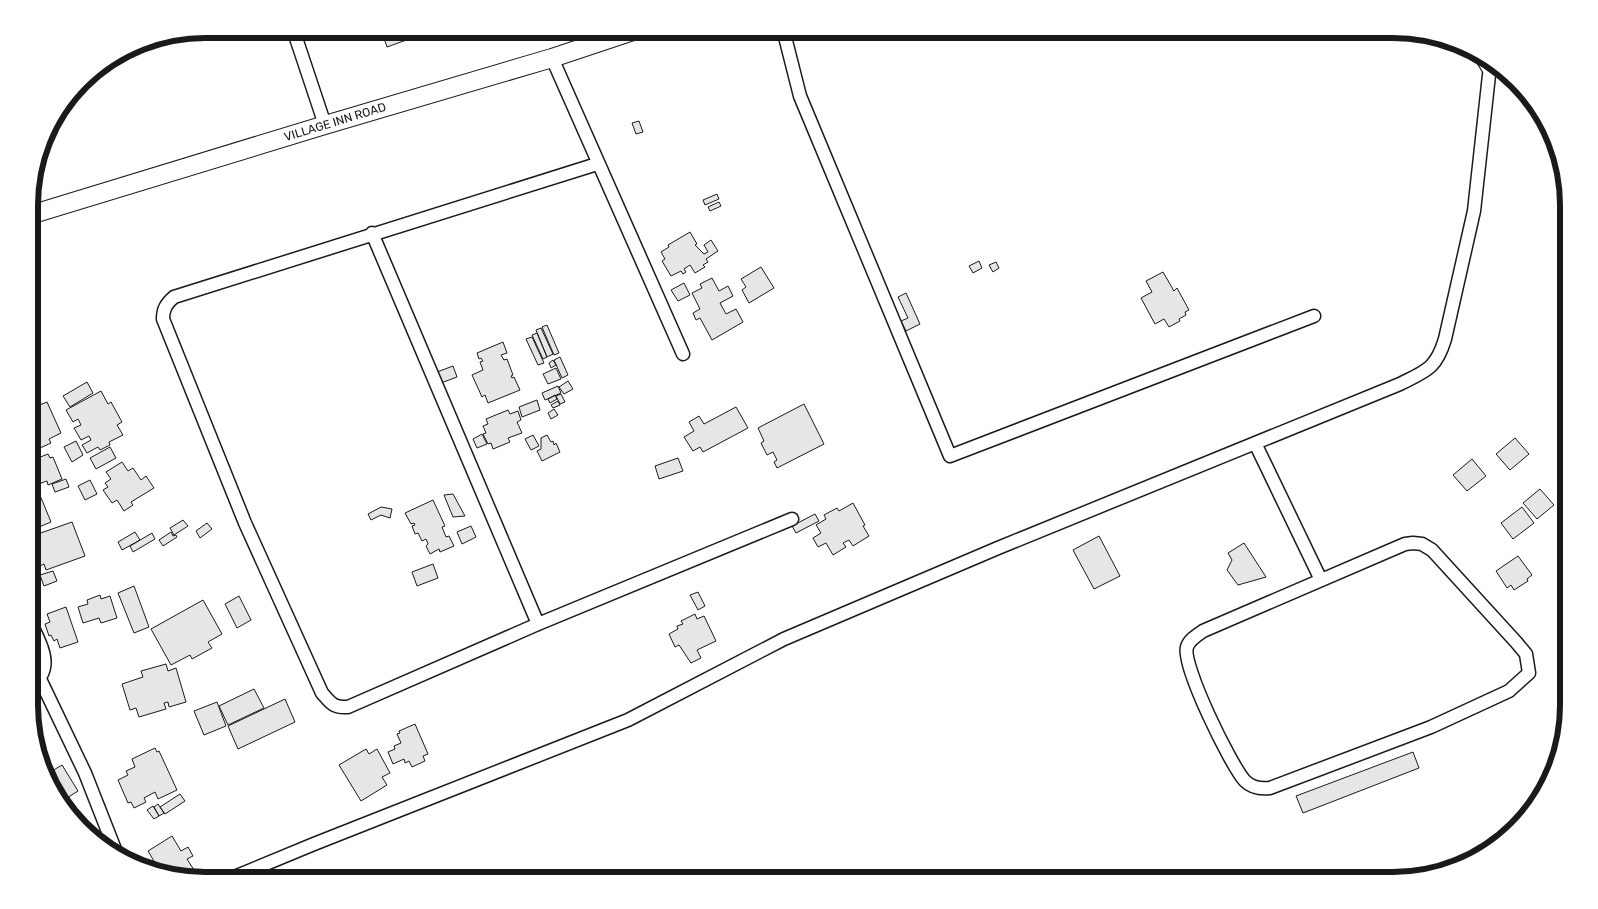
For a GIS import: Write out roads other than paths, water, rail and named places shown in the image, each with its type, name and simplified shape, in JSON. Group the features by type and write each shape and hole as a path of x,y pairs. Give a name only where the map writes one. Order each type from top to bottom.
{"street":[{"path":"296,38 325,125"},
{"name":"VILLAGE INN ROAD","path":"38,213 552,58 612,38"},
{"path":"785,38 800,96 950,456 1314,316"},
{"path":"552,58 682,354"},
{"path":"247,872 322,840 628,720 784,639 998,548 1400,384 1419,374 1436,361 1440,355 1474,211 1488,68"},
{"path":"597,164 372,233 174,297 166,303 162,320 245,523 322,693 331,703 339,708 348,707 538,624 792,519"},
{"path":"372,233 538,624"},
{"path":"1255,443 1321,580"},
{"path":"1405,544 1422,544 1432,550 1526,654 1529,673 1509,691 1431,727 1277,785 1261,788 1253,786 1246,782 1227,753 1194,681 1187,660 1187,647 1203,631 1321,580 1405,544"},
{"path":"38,640 45,656 46,666 40,679 85,774 113,843"}]}
